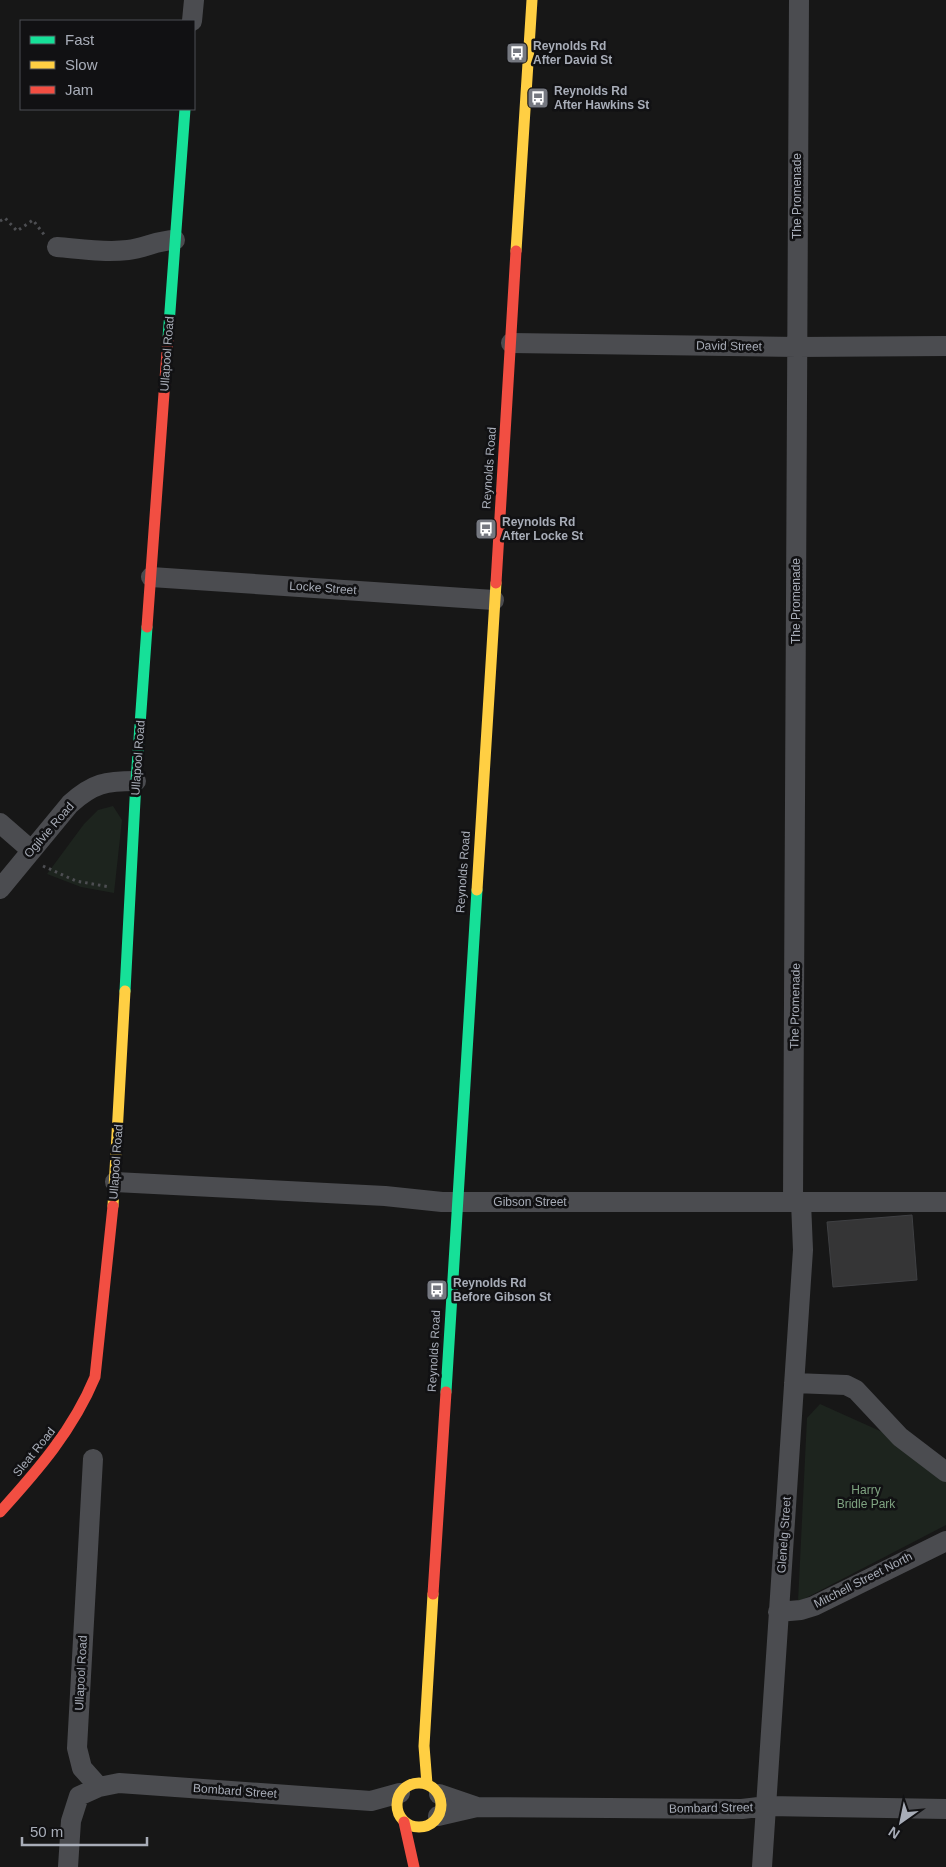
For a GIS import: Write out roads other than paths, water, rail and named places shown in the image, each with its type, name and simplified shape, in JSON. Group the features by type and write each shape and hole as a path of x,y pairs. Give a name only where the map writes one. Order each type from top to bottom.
{"street":[{"path":"192,20 194,0"},
{"name":"Reynolds Road","path":"433,1789 424,1746 456,1202 532,0"},
{"name":"The Promenade","path":"797,1202 799,0"},
{"name":"Ullapool Road","path":"85,1405 95,1377 115,1182 136,780 185,110"},
{"path":"57,246 115,251 132,250 161,240 175,240"},
{"name":"David Street","path":"511,343 797,347 946,346"},
{"name":"Locke Street","path":"151,577 494,600"},
{"name":"Ogilvie Road","path":"0,889 37,858 82,794 103,782 136,780"},
{"path":"0,823 37,858"},
{"name":"Gibson Street","path":"115,1182 385,1196 456,1202 946,1202"},
{"name":"Glenelg Street","path":"762,1867 802,1250 797,1202"},
{"path":"794,1383 846,1385 856,1390 900,1437 946,1472"},
{"name":"Sleat Road","path":"0,1512 17,1496 62,1440 85,1405"},
{"name":"Ullapool Road","path":"93,1459 77,1748 82,1768 99,1787"},
{"name":"Mitchell Street North","path":"778,1612 801,1610 814,1606 946,1541"},
{"name":"Reynolds Road","path":"402,1790 424,1746"},
{"name":"Bombard Street","path":"99,1787 119,1783 371,1801 402,1790"},
{"path":"412,1784 433,1789 441,1809 432,1821 422,1843 415,1867 402,1819 397,1808 402,1790 412,1784"},
{"path":"68,1867 71,1820 79,1796 99,1787"},
{"name":"Bombard Street","path":"433,1789 477,1807"},
{"name":"Bombard Street","path":"371,1801 402,1819"},
{"name":"Bombard Street","path":"432,1821 477,1807 742,1809 766,1806 946,1809"},
{"path":"402,1819 411,1826 432,1821"}],"place":[{"name":"Reynolds Rd After David St","path":"517,53"},
{"name":"Reynolds Rd After Hawkins St","path":"538,98"},
{"name":"Reynolds Rd After Locke St","path":"486,529"},
{"name":"Reynolds Rd Before Gibson St","path":"437,1290"}],"park label":[{"name":"Harry Bridle Park","path":"866,1497"}]}
